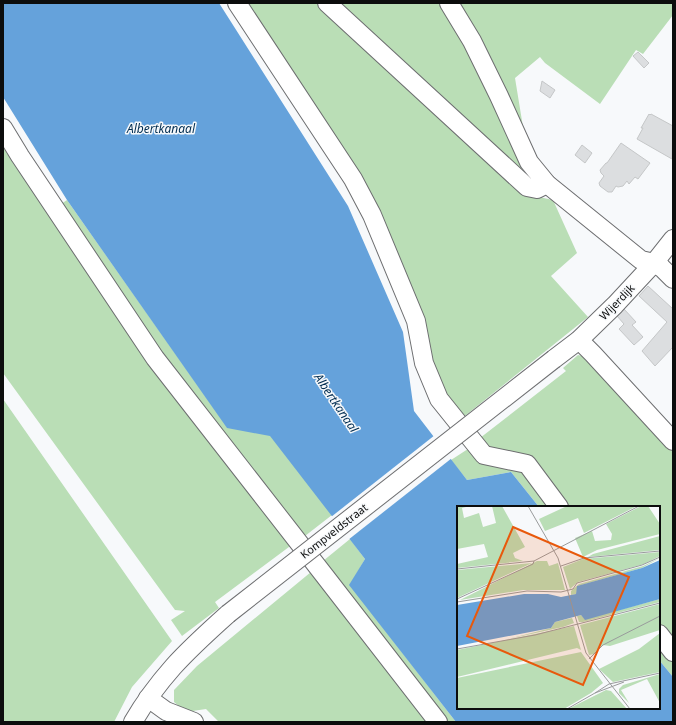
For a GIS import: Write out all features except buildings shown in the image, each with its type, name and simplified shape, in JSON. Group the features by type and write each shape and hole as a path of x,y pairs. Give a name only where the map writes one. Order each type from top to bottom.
{"street":[{"path":"237,3 353,179 372,215 416,321 424,363 439,399 484,455 527,464 559,506"},
{"path":"327,3 527,187 537,189 547,184"},
{"path":"449,3 472,41 499,96 528,162 547,184 641,260 654,263 662,268 673,279"},
{"path":"3,128 20,156 155,358 438,722"},
{"name":"Wijerdijk","path":"554,360 579,340 615,305 654,263 673,238"},
{"path":"579,340 673,441"},
{"name":"Kompveldstraat","path":"133,722 148,698 173,668 228,614 554,360"},
{"path":"660,635 673,652"},
{"path":"148,698 166,711 194,722"}],"green space":[{"path":"244,3 317,3 502,173 539,197 553,200 577,253 551,276 588,317 461,419 440,389 413,299"},
{"path":"336,3 443,3 530,175 531,180"},
{"path":"457,3 673,3 673,15 643,54 636,50 600,104 545,63 540,57 515,78 523,127"},
{"path":"3,143 293,544 215,602 219,608 182,636 171,620 185,611 175,610 3,373"},
{"path":"67,200 227,427 270,435 332,515 305,536 262,488 143,329 58,206"},
{"path":"578,355 586,357 666,442 673,453 673,644 660,627 660,506 565,506 534,465 490,451 480,438 566,371 563,368"},
{"path":"3,399 172,641 132,687 114,722 3,722"},
{"path":"471,447 527,473 552,506 538,506 511,472 467,480 451,460"},
{"path":"350,539 365,559 350,585 456,722 444,722 323,561"},
{"path":"311,572 429,722 219,722 206,709 186,712 174,702 174,690 197,666"},
{"path":"660,644 673,661 673,677 660,661"}],"water":[{"name":"Albertkanaal","path":"3,3 219,3 348,206 403,332 414,411 467,480 511,472 538,506 457,506 457,709 660,709 660,661 673,677 673,722 456,722 349,585 365,559 270,436 227,428 67,200 3,97"}],"pier":[{"path":"435,435 452,458 348,540 331,517"}]}
